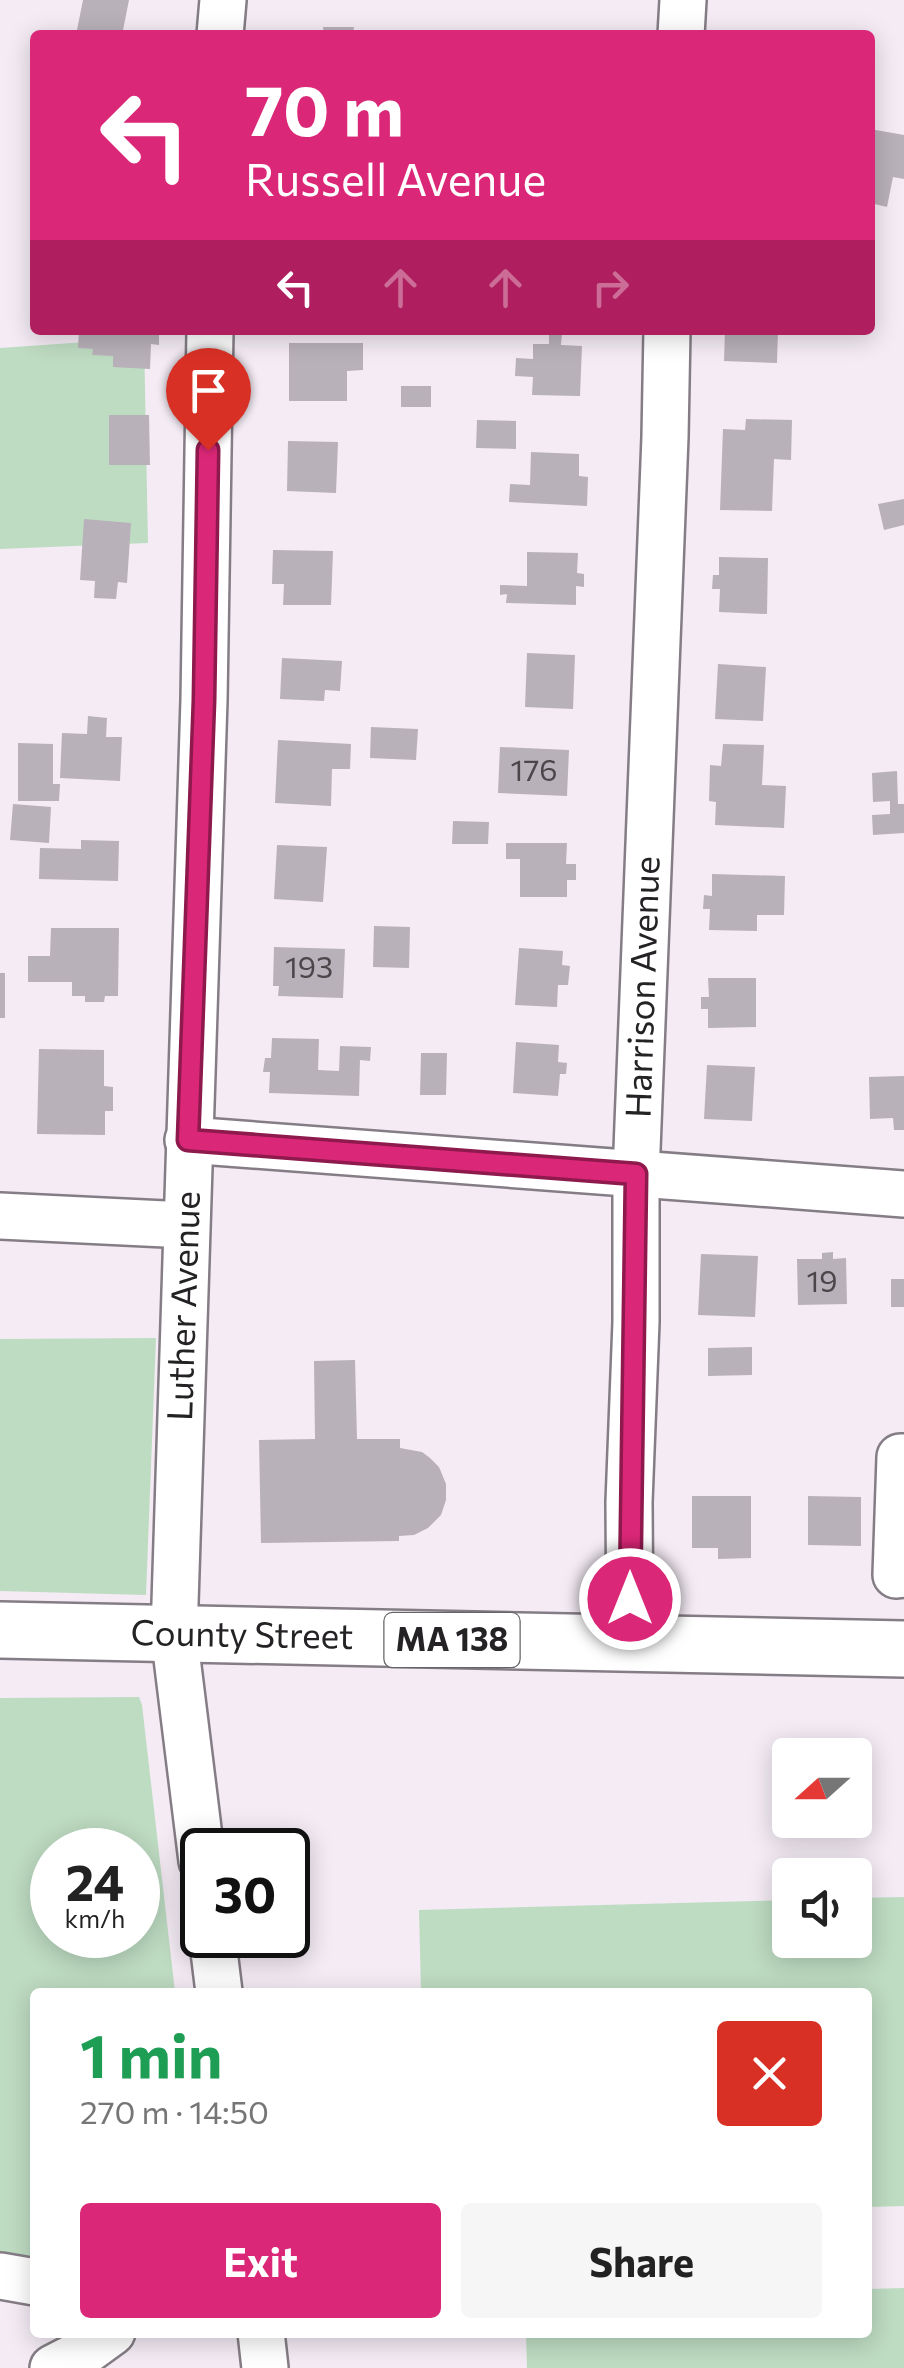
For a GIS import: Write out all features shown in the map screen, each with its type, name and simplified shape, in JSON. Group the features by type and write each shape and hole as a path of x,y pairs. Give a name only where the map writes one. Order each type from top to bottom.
{"main road":[{"name":"County Street","path":"0,1630 904,1648"}],"street":[{"path":"220,30 223,0"},
{"path":"681,30 683,0"},
{"name":"Luther Avenue","path":"198,1828 174,1634 204,700 210,335"},
{"name":"Harrison Avenue","path":"630,1644 636,1174 667,335"},
{"path":"188,1140 904,1194"},
{"path":"0,1216 186,1225"},
{"path":"904,1457 900,1457 896,1574 904,1574"},
{"path":"215,1958 219,1988"},
{"path":"0,2276 30,2281"},
{"path":"53,2368 104,2338"},
{"path":"261,2338 265,2368"}],"green space":[{"path":"144,338 148,543 0,549 0,348"},
{"path":"156,1338 146,1595 0,1591 0,1339"},
{"path":"139,1697 156,1828 30,1828 30,1958 160,1958 160,1862 175,1988 30,1988 30,2263 0,2257 0,1698"},
{"path":"904,1897 904,2206 872,2207 872,1988 421,1988 419,1910 772,1900 772,1958 872,1958 872,1898"},
{"path":"904,2288 904,2368 527,2368 526,2338 872,2338 872,2289"}],"building":[{"path":"83,0 129,0 123,30 77,30"},
{"path":"323,27 354,27 354,30"},
{"path":"875,130 904,135 904,179 893,177 887,207 875,204"},
{"path":"79,335 159,335 159,345 151,344 150,369 113,367 113,356 92,355 93,349 78,348"},
{"path":"549,335 562,335 561,345 582,346 580,396 532,395 533,377 515,376 516,358 533,359 533,344 549,344"},
{"path":"725,335 778,335 777,363 724,361"},
{"path":"289,343 363,343 363,370 347,371 347,401 289,401"},
{"path":"401,386 431,386 431,407 401,407"},
{"path":"109,415 149,415 150,465 109,465"},
{"path":"746,419 792,420 791,460 774,459 772,511 720,510 723,429 745,430"},
{"path":"477,420 516,421 516,449 476,448"},
{"path":"288,441 338,442 336,493 287,491"},
{"path":"531,452 579,454 579,476 588,477 587,506 509,502 510,484 530,485"},
{"path":"904,499 904,525 884,530 878,504"},
{"path":"84,519 131,523 127,583 118,582 116,599 94,598 95,581 80,580"},
{"path":"273,550 333,551 331,605 283,605 284,584 272,584"},
{"path":"527,552 578,553 577,573 584,574 584,587 576,586 576,605 506,603 507,594 500,595 500,585 527,586"},
{"path":"719,557 768,558 767,614 719,612 720,589 712,589 713,575 719,575"},
{"path":"527,653 575,655 573,709 525,707"},
{"path":"282,658 342,661 340,691 325,690 324,701 280,699"},
{"path":"718,664 766,667 763,721 715,719"},
{"path":"88,716 107,718 106,737 122,737 120,781 60,778 62,733 87,734"},
{"path":"371,727 418,729 416,760 370,758"},
{"path":"278,740 351,744 350,769 332,769 331,806 275,803"},
{"path":"18,743 53,744 53,784 60,784 59,801 18,801"},
{"path":"723,744 764,745 762,785 786,786 784,828 715,825 716,802 709,801 710,765 721,766"},
{"path":"500,747 569,750 567,796 498,793"},
{"path":"897,771 898,804 904,804 904,833 873,835 872,815 890,814 890,801 873,802 872,773"},
{"path":"13,804 51,807 49,843 10,840"},
{"path":"453,821 489,822 488,844 452,844"},
{"path":"81,840 119,841 118,881 39,879 40,848 81,849"},
{"path":"506,843 567,843 566,864 576,864 576,880 567,880 567,897 520,897 520,859 506,859"},
{"path":"277,845 327,847 323,902 274,899"},
{"path":"712,874 785,876 784,915 757,915 757,931 709,930 710,909 703,909 704,895 712,896"},
{"path":"374,926 410,927 409,968 373,967"},
{"path":"51,928 119,928 118,996 105,996 104,1002 85,1002 85,996 72,996 72,982 28,982 28,956 50,956"},
{"path":"274,947 345,949 343,998 278,996 279,986 273,986"},
{"path":"519,948 563,951 562,965 570,966 568,985 558,985 557,1007 515,1005"},
{"path":"0,973 5,973 5,1018 0,1018"},
{"path":"708,978 756,978 756,1027 708,1028 708,1009 701,1009 701,997 709,997"},
{"path":"272,1038 319,1039 318,1070 339,1071 340,1046 371,1047 370,1061 360,1060 359,1096 269,1093 270,1072 263,1072 265,1058 271,1058"},
{"path":"516,1042 559,1045 558,1062 567,1063 566,1074 560,1074 558,1096 513,1093"},
{"path":"39,1049 104,1050 104,1086 113,1087 113,1111 105,1111 105,1135 37,1134"},
{"path":"421,1053 447,1053 446,1095 420,1095"},
{"path":"707,1065 755,1067 752,1121 704,1119"},
{"path":"904,1076 904,1130 894,1130 893,1118 870,1119 869,1077"},
{"path":"833,1252 833,1259 846,1258 847,1304 798,1305 797,1259 822,1259 822,1253"},
{"path":"701,1254 758,1256 755,1317 698,1315"},
{"path":"891,1279 904,1279 904,1307 891,1307"},
{"path":"752,1347 752,1375 708,1376 708,1348"},
{"path":"355,1360 357,1439 400,1439 400,1448 422,1452 430,1458 446,1484 441,1515 414,1535 399,1536 399,1541 261,1543 259,1440 315,1439 314,1361"},
{"path":"692,1496 751,1496 751,1558 718,1559 718,1548 692,1548"},
{"path":"808,1496 861,1497 861,1546 808,1545"}],"route":[{"path":"208,450 204,700 188,1140 636,1174 630,1599"}]}
